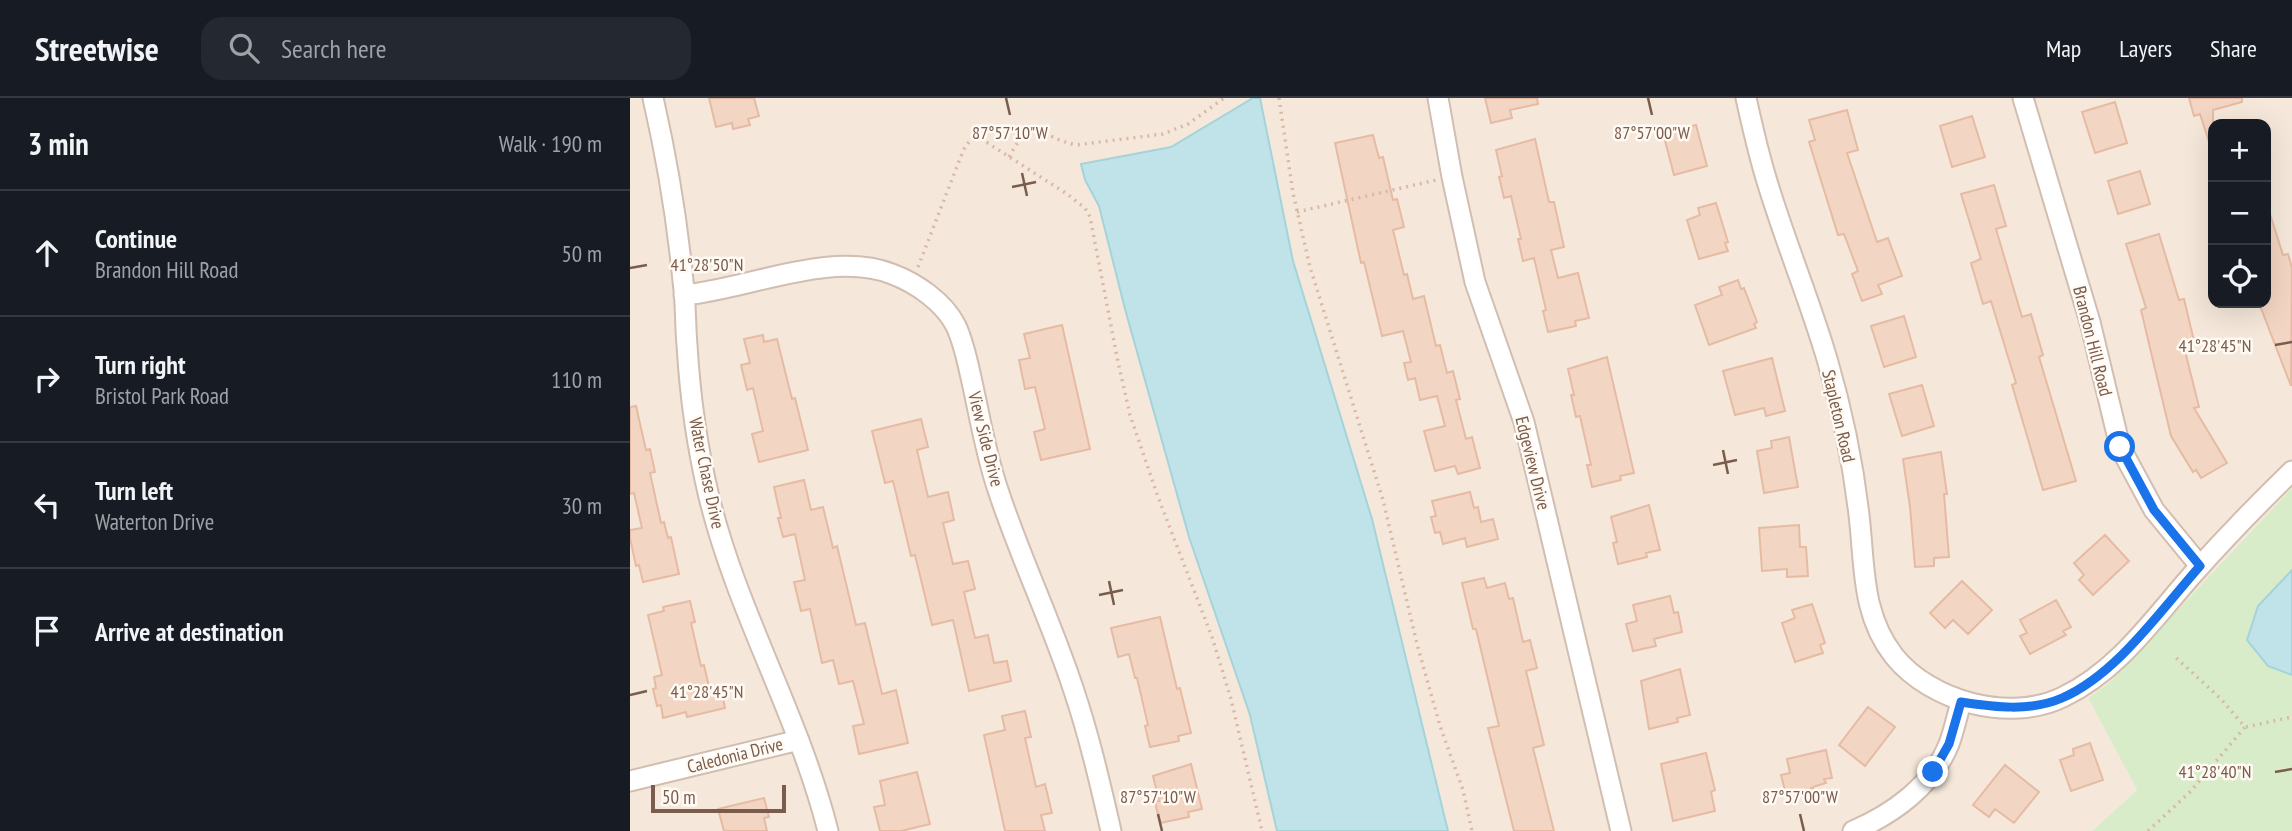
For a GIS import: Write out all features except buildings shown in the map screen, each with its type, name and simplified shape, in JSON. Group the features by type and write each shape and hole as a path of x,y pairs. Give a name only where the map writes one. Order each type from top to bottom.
{"street":[{"name":"Water Chase Drive","path":"653,98 674,204 696,435 709,498 735,584 799,740 828,831"},
{"name":"Edgeview Drive","path":"1438,98 1475,282 1524,422 1621,831"},
{"name":"Stapleton Road","path":"1746,98 1765,174 1816,325 1841,413 1859,511 1865,588 1872,617 1895,657 1913,674 1961,702"},
{"name":"Brandon Hill Road","path":"2023,98 2090,322 2120,447 2154,510 2200,566"},
{"name":"View Side Drive","path":"684,295 713,293 804,271 859,265 912,282 937,302 955,325 967,360 997,488 1073,687 1087,730 1111,831"},
{"path":"1853,831 1897,808 1933,772 1949,744 1961,702 1996,707 2027,706 2060,699 2086,685 2133,644 2238,523 2292,471"},
{"name":"Caledonia Drive","path":"630,781 799,740"}],"path":[{"path":"1009,157 1019,138 1028,132 1040,130 1063,142 1076,145 1163,134 1188,124 1224,98"},
{"path":"1279,98 1297,212 1322,307 1383,500 1424,668 1440,726 1463,790 1472,831"},
{"path":"912,282 968,142 975,139 983,140 1085,208 1090,217 1116,357 1130,415 1158,497 1212,637 1231,699 1262,831"},
{"path":"1297,212 1452,177"},
{"path":"2173,655 2221,699 2245,727"},
{"path":"2148,831 2191,791 2245,727 2292,717"}],"shaded area":[{"path":"630,98 2292,98 2292,488 2109,683 2088,698 2137,790 2092,831 630,831"}],"green space":[{"path":"2292,488 2292,831 2092,831 2137,790 2088,698 2109,683"}],"water":[{"path":"1253,98 1260,98 1293,261 1372,519 1448,831 1277,831 1250,715 1189,537 1099,206 1085,180 1081,164 1171,147"},
{"path":"2292,570 2292,675 2268,666 2247,640 2258,606"}],"route":[{"path":"1933,772 1949,744 1961,702 2016,707 2060,699 2086,685 2133,644 2200,566 2154,510 2120,447"}]}
